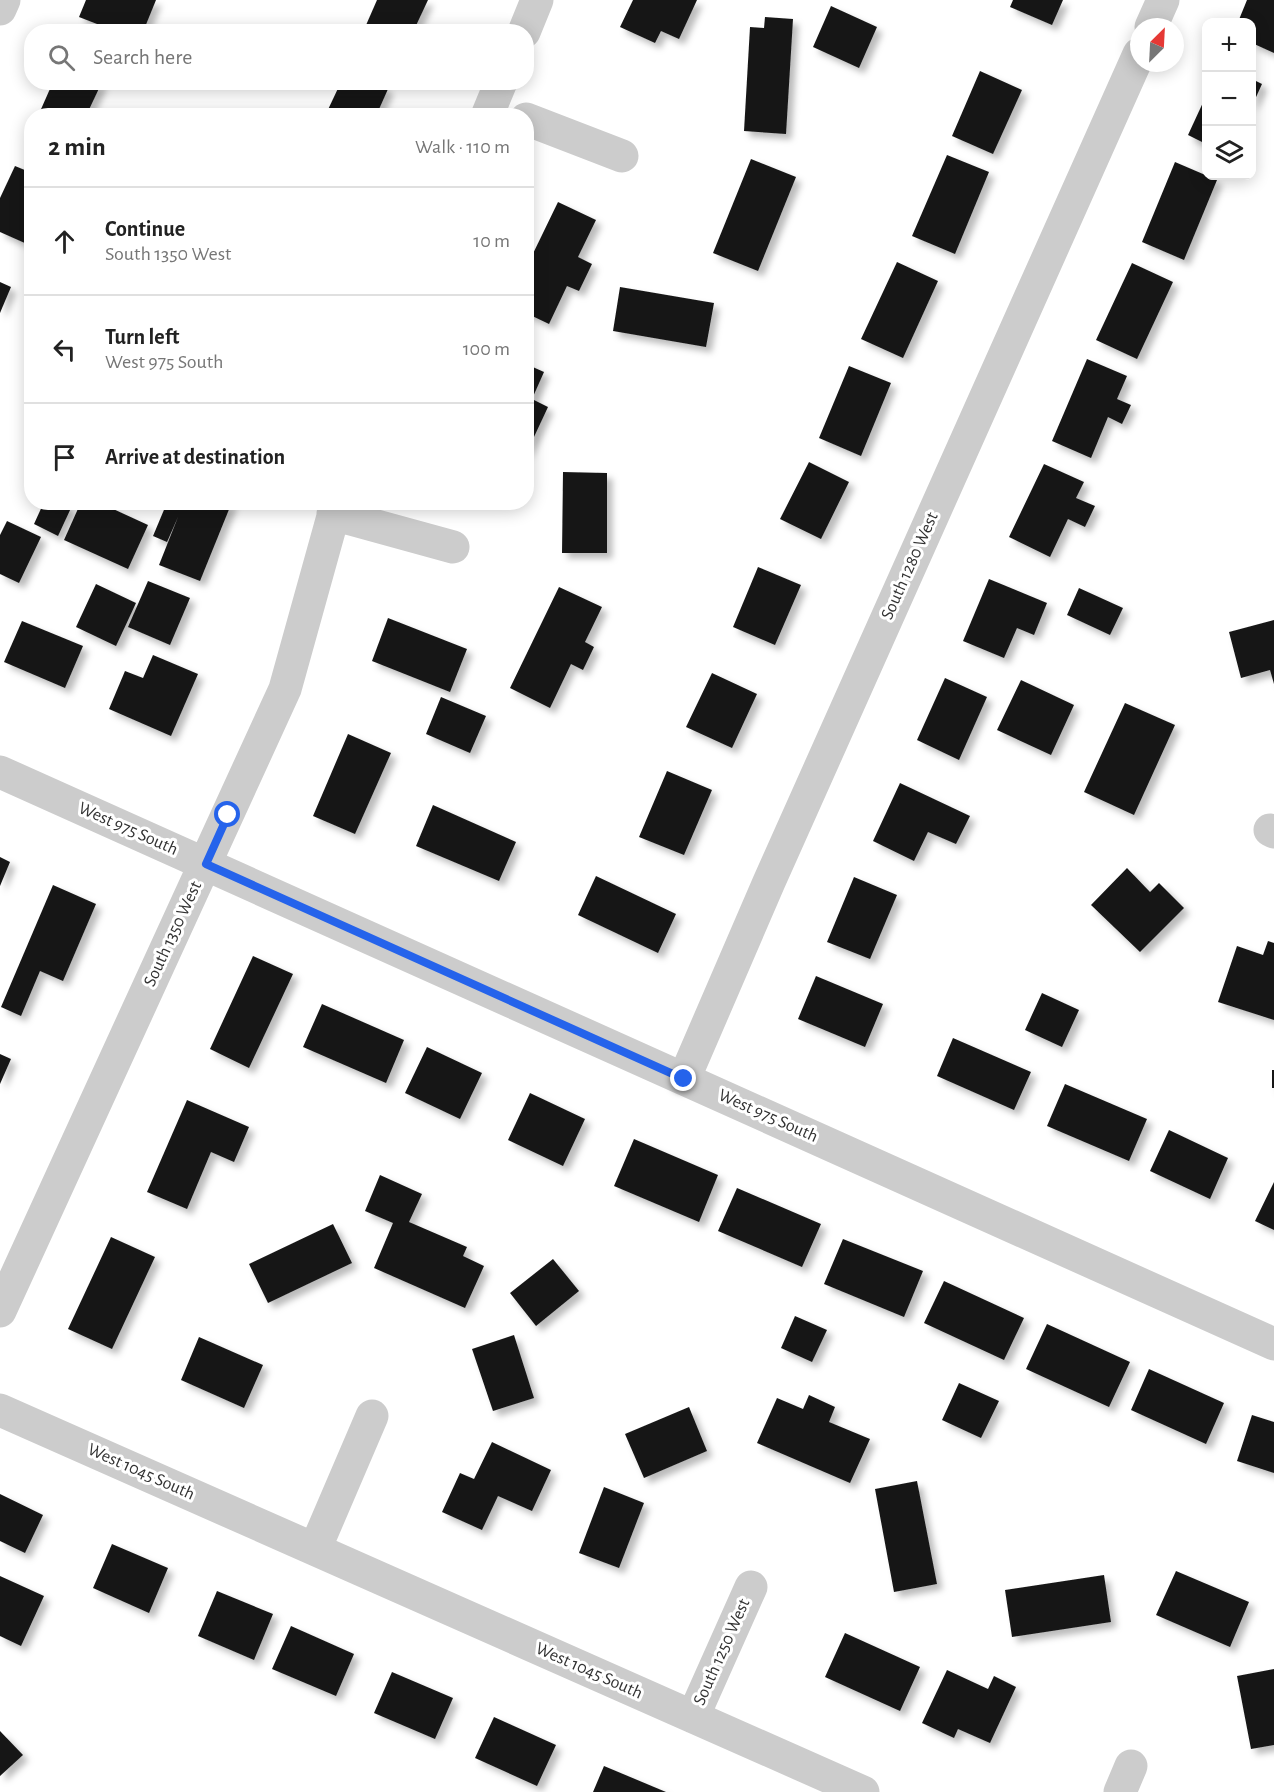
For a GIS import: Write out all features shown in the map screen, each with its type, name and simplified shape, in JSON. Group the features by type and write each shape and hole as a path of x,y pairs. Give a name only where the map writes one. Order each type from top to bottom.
{"street":[{"path":"0,9 4,0"},
{"path":"527,24 537,0"},
{"path":"1155,18 1163,0"},
{"name":"South 1280 West","path":"684,1079 774,871 1131,72"},
{"path":"534,122 622,156"},
{"name":"South 1350 West","path":"0,1311 285,689 334,510"},
{"name":"South 1350 West","path":"341,510 453,547"},
{"name":"West 975 South","path":"0,771 1274,1344"},
{"name":"West 1045 South","path":"0,1410 863,1792"},
{"path":"315,1549 372,1416"},
{"name":"South 1250 West","path":"693,1717 751,1587"}],"building":[{"path":"86,0 156,0 146,24 97,24 79,17"},
{"path":"377,0 428,0 417,24 366,24"},
{"path":"633,0 697,0 679,39 661,31 655,43 620,27"},
{"path":"1013,0 1063,0 1052,25 1010,7"},
{"path":"1247,0 1274,0 1274,53 1256,45 1256,18 1240,18"},
{"path":"831,6 877,27 859,68 813,47"},
{"path":"765,17 793,19 786,134 744,131 750,27 764,28"},
{"path":"980,71 1022,90 993,154 952,136"},
{"path":"1256,81 1262,84 1256,97"},
{"path":"49,90 98,90 90,108 42,108"},
{"path":"337,90 388,90 380,108 329,108"},
{"path":"1202,105 1202,142 1188,135"},
{"path":"947,155 989,172 955,254 912,236"},
{"path":"751,159 796,177 758,271 713,253"},
{"path":"1175,162 1202,174 1202,180 1217,180 1184,260 1142,242"},
{"path":"15,166 24,170 24,243 0,232 0,198"},
{"path":"558,202 596,220 578,257 592,264 579,291 567,286 549,324 534,317 534,252"},
{"path":"897,262 938,281 903,358 861,339"},
{"path":"1132,263 1173,282 1137,359 1096,340"},
{"path":"0,282 11,287 0,313"},
{"path":"620,287 714,303 706,347 613,331"},
{"path":"1087,359 1127,376 1117,399 1131,405 1122,424 1108,417 1091,458 1052,441"},
{"path":"849,366 891,383 861,456 819,438"},
{"path":"534,368 544,372 534,394"},
{"path":"534,400 548,407 534,437"},
{"path":"809,462 849,482 821,539 780,519"},
{"path":"1044,464 1084,482 1076,498 1095,506 1085,527 1068,519 1050,557 1009,537"},
{"path":"563,472 607,473 607,553 562,553"},
{"path":"40,510 70,510 58,536 34,524"},
{"path":"77,510 115,510 148,525 128,569 64,540"},
{"path":"164,510 229,510 200,581 159,565 178,517 167,542 153,536"},
{"path":"7,521 41,537 19,583 0,574 0,535"},
{"path":"758,567 801,585 775,645 733,627"},
{"path":"989,579 1047,603 1034,635 1017,628 1004,658 963,641"},
{"path":"148,581 190,598 170,645 128,627"},
{"path":"96,584 136,603 116,646 76,627"},
{"path":"559,587 602,607 585,642 594,647 583,670 571,664 550,708 510,688"},
{"path":"1079,588 1123,608 1110,635 1067,615"},
{"path":"388,618 467,649 450,692 372,661"},
{"path":"1274,620 1274,684 1270,670 1241,678 1229,632"},
{"path":"22,621 83,646 65,688 4,662"},
{"path":"153,655 198,674 171,736 109,709 125,671 143,678"},
{"path":"712,673 757,694 732,748 686,727"},
{"path":"945,678 987,697 959,760 917,740"},
{"path":"1021,680 1074,705 1051,755 997,730"},
{"path":"441,697 486,716 470,753 426,734"},
{"path":"1125,703 1175,725 1134,815 1084,792"},
{"path":"348,734 391,753 355,834 313,816"},
{"path":"667,771 712,790 684,855 639,837"},
{"path":"900,783 970,816 956,844 928,832 914,861 873,841"},
{"path":"433,805 516,842 499,881 416,846"},
{"path":"0,857 10,862 0,886"},
{"path":"1127,868 1150,892 1159,883 1184,908 1140,952 1091,905"},
{"path":"596,876 676,914 658,953 578,915"},
{"path":"854,877 897,895 870,959 827,942"},
{"path":"53,885 96,904 63,981 40,971 21,1016 1,1007"},
{"path":"1268,941 1274,943 1274,1020 1218,1002 1237,946 1263,955"},
{"path":"253,956 293,974 249,1068 210,1049"},
{"path":"816,976 883,1004 865,1047 798,1019"},
{"path":"1042,993 1079,1010 1062,1047 1025,1030"},
{"path":"322,1004 404,1040 386,1083 303,1047"},
{"path":"953,1038 1031,1072 1014,1110 937,1076"},
{"path":"427,1047 482,1073 460,1119 405,1093"},
{"path":"0,1054 11,1059 0,1084"},
{"path":"1272,1070 1274,1070 1274,1088 1272,1088"},
{"path":"1065,1084 1147,1119 1129,1161 1047,1126"},
{"path":"530,1093 585,1119 563,1166 508,1140"},
{"path":"187,1100 249,1127 234,1162 211,1152 187,1209 147,1192"},
{"path":"1169,1130 1228,1158 1210,1199 1150,1171"},
{"path":"634,1139 718,1175 699,1222 614,1186"},
{"path":"380,1175 422,1194 409,1222 467,1247 463,1256 484,1266 465,1308 374,1268 393,1223 365,1211"},
{"path":"1274,1182 1274,1230 1255,1221"},
{"path":"737,1188 821,1224 802,1267 718,1231"},
{"path":"333,1224 352,1263 268,1303 249,1264"},
{"path":"111,1237 155,1257 112,1349 68,1329"},
{"path":"843,1239 923,1271 904,1317 824,1284"},
{"path":"553,1259 579,1291 536,1326 510,1293"},
{"path":"944,1281 1024,1318 1004,1360 924,1323"},
{"path":"795,1316 827,1330 812,1362 781,1348"},
{"path":"1047,1324 1130,1362 1109,1407 1026,1369"},
{"path":"514,1335 534,1398 493,1411 472,1349"},
{"path":"199,1337 263,1365 244,1408 181,1380"},
{"path":"1149,1369 1224,1403 1206,1444 1131,1410"},
{"path":"959,1383 999,1401 981,1438 942,1420"},
{"path":"809,1395 835,1407 829,1422 870,1439 850,1483 757,1443 777,1398 803,1409"},
{"path":"689,1407 707,1451 644,1478 625,1434"},
{"path":"1252,1415 1274,1422 1274,1473 1237,1461"},
{"path":"492,1442 551,1470 532,1511 498,1496 482,1530 442,1512 460,1473 474,1479"},
{"path":"917,1481 937,1584 894,1592 875,1489"},
{"path":"604,1487 644,1503 619,1568 579,1553"},
{"path":"0,1494 43,1515 25,1553 0,1541"},
{"path":"112,1544 168,1568 149,1613 93,1588"},
{"path":"1176,1571 1249,1602 1230,1647 1156,1615"},
{"path":"1104,1575 1111,1622 1012,1637 1005,1590"},
{"path":"0,1576 44,1596 21,1646 0,1636"},
{"path":"217,1591 273,1614 254,1660 198,1636"},
{"path":"291,1626 354,1654 336,1696 272,1669"},
{"path":"845,1633 920,1667 900,1711 825,1677"},
{"path":"1274,1669 1274,1745 1251,1749 1237,1676"},
{"path":"947,1670 988,1689 994,1676 1016,1687 990,1743 958,1729 954,1738 922,1723"},
{"path":"392,1672 453,1698 435,1739 374,1713"},
{"path":"494,1717 556,1745 537,1786 475,1758"},
{"path":"0,1731 23,1755 0,1776"},
{"path":"604,1766 666,1792 593,1792"}],"route":[{"path":"228,815 206,864 684,1079"}]}
